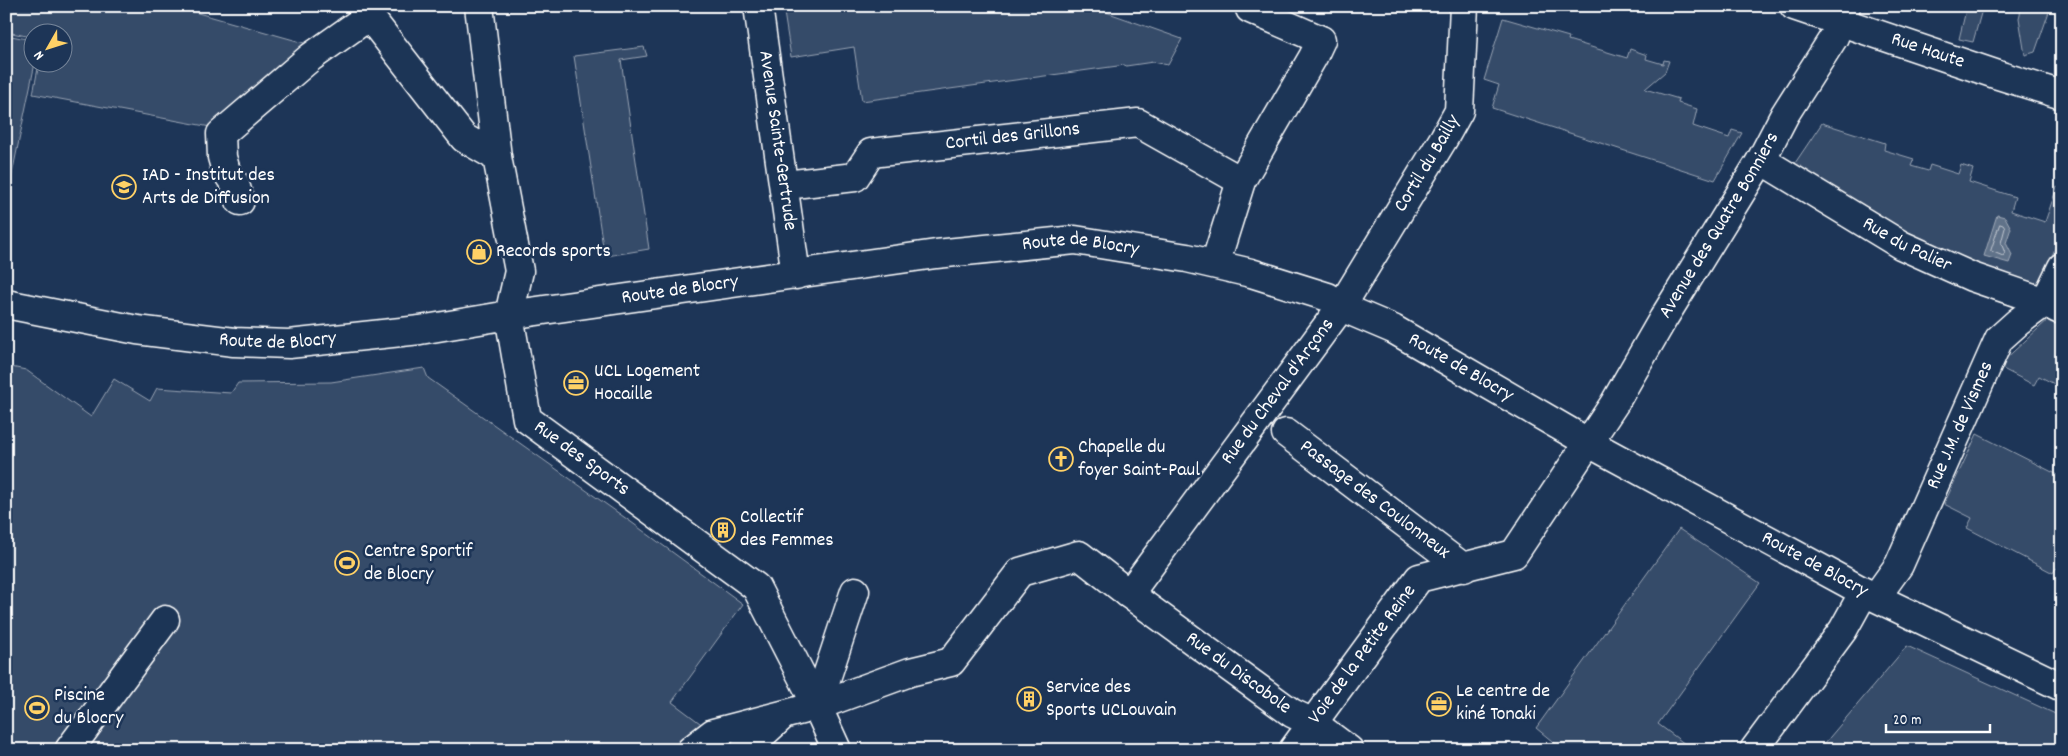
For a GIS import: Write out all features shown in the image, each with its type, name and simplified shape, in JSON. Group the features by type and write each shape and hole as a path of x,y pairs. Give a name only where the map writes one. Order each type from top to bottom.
{"street":[{"path":"479,6 497,157"},
{"name":"Avenue Sainte-Gertrude","path":"758,6 785,185 796,275"},
{"name":"Cortil du Bailly","path":"1341,307 1459,111 1464,6"},
{"name":"Rue Haute","path":"1794,6 1844,14 1998,76 2062,95"},
{"path":"1215,264 1241,181 1321,40 1250,9"},
{"path":"240,201 235,184 226,171 222,157 221,134 311,57 372,10 464,138 497,157"},
{"name":"Avenue des Quatre Bonniers","path":"1589,443 1761,160 1785,114 1834,37 1844,14"},
{"name":"Cortil des Grillons","path":"785,185 855,177 870,153 1138,123 1241,181"},
{"name":"Rue des Sports","path":"497,157 519,272 509,315 527,418 756,587 817,706"},
{"name":"Rue du Palier","path":"1761,160 1901,245 1972,277 2053,306"},
{"name":"Route de Blocry","path":"6,304 137,330 234,342 289,344 420,330 509,315 936,254 1076,240 1187,258 1215,264 1328,297 1341,307 1393,329 1589,443 1870,594 2059,679"},
{"name":"Rue J.M. de Vismes","path":"1754,750 1870,594 1899,564 1999,339 2018,322 2053,306 2062,267"},
{"name":"Rue du Cheval d'Arçons","path":"1129,594 1341,307"},
{"name":"Passage des Coulonneux","path":"1286,433 1464,568"},
{"name":"Voie de la Petite Reine","path":"1293,750 1419,578 1514,554 1589,443"},
{"path":"691,750 713,733 817,706 910,672 951,662 1020,572 1078,555 1129,594"},
{"path":"837,750 817,706 855,591"},
{"name":"Rue du Discobole","path":"1129,594 1292,713 1313,723 1349,750"},
{"path":"69,750 165,620"},
{"path":"745,750 783,716"}],"shaded area":[{"path":"6,6 173,6 308,44 216,128 33,94 37,72 72,72 72,22 22,22 22,35 6,32"},
{"path":"783,6 1089,6 1182,39 1168,65 1153,62 1125,65 862,101 854,47 791,57"},
{"path":"1967,6 1983,6 1973,42 1959,39"},
{"path":"2022,6 2051,6 2035,52 2025,55 2019,18"},
{"path":"1503,18 1569,37 1568,40 1627,58 1630,49 1647,55 1646,59 1663,64 1664,60 1669,61 1665,72 1645,89 1679,99 1678,103 1697,109 1693,126 1729,138 1732,130 1742,133 1715,180 1492,108 1499,85 1484,80"},
{"path":"6,35 22,38 22,72 33,72 11,179 6,178"},
{"path":"644,47 647,56 621,60 649,249 601,257 600,253 604,253 574,56"},
{"path":"1822,123 1885,143 1884,150 1914,159 1911,166 1928,171 1930,165 1958,174 1961,165 1973,169 1969,182 2015,197 2011,211 2045,222 2057,187 2062,189 2062,231 2040,286 1932,249 1791,169"},
{"path":"2051,317 2062,322 2062,388 2039,376 2034,385 2001,368 2001,363"},
{"name":"Centre Sportif de Blocry","path":"6,366 26,370 91,417 114,379 150,401 157,388 231,393 238,383 331,382 424,368 428,378 743,604 672,702 736,750 6,750"},
{"path":"1977,434 2062,477 2062,571 2056,568 2053,573 1967,528 1972,518 1944,504"},
{"path":"1679,529 1760,583 1658,724 1693,750 1563,750 1536,728"},
{"path":"1907,646 2062,717 2062,750 1819,750"}],"water":[{"path":"1997,215 2005,217 2011,228 2006,243 2012,255 2009,263 1984,256"}],"place":[{"name":"IAD - Institut des Arts de Diffusion","path":"124,187"},
{"name":"Records sports","path":"479,252"},
{"name":"UCL Logement Hocaille","path":"576,383"},
{"name":"Chapelle du foyer Saint-Paul","path":"1061,459"},
{"name":"Collectif des Femmes","path":"723,530"},
{"name":"Centre Sportif de Blocry","path":"347,563"},
{"name":"Service des Sports UCLouvain","path":"1029,699"},
{"name":"Le centre de kiné Tonaki","path":"1439,704"},
{"name":"Piscine du Blocry","path":"37,708"}]}
